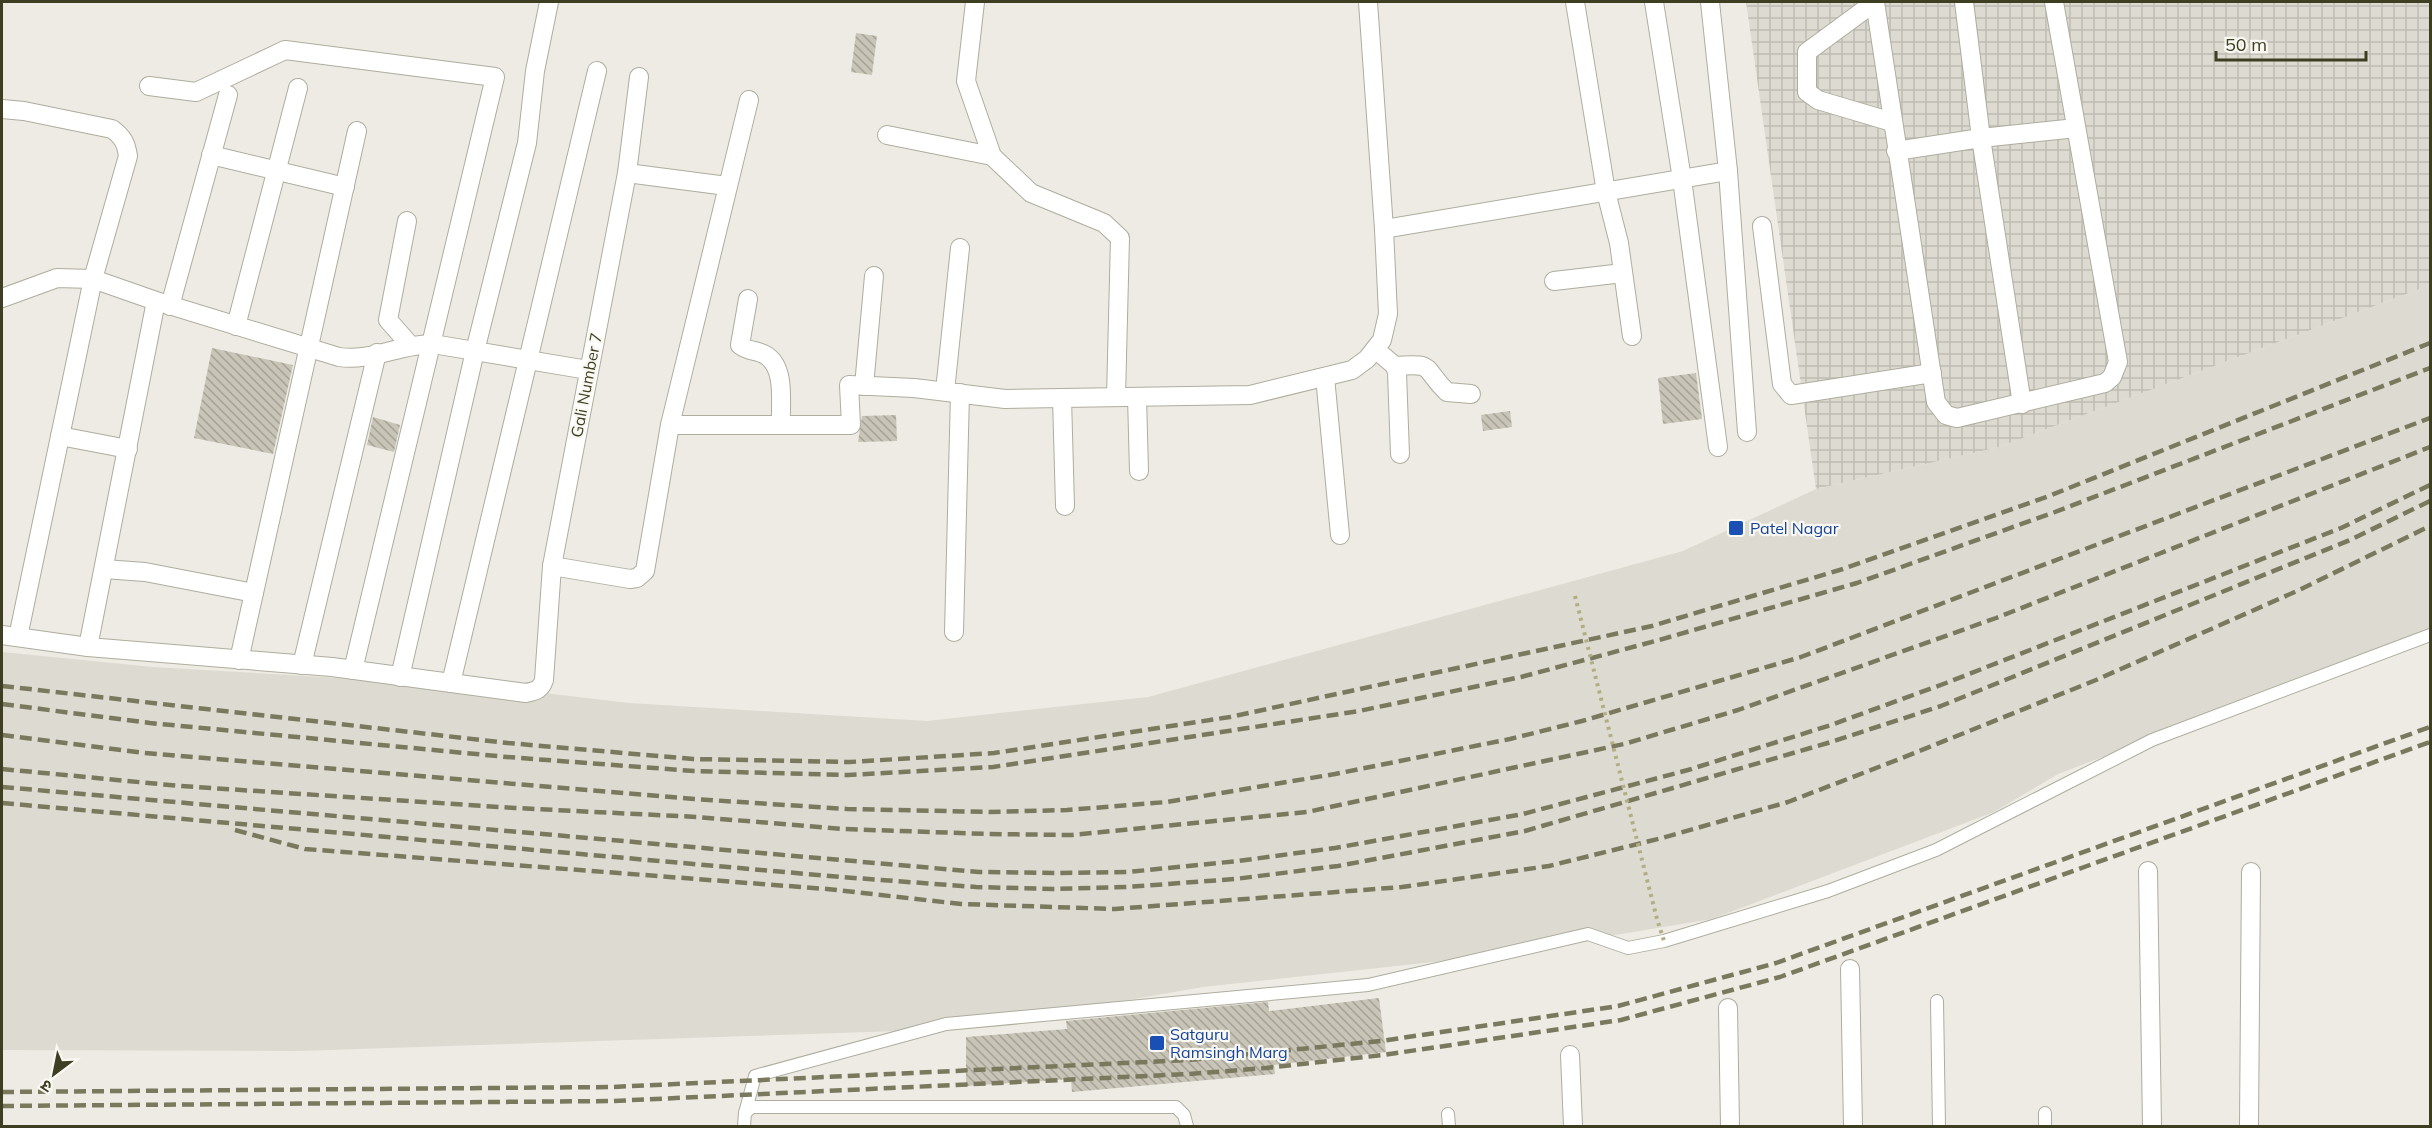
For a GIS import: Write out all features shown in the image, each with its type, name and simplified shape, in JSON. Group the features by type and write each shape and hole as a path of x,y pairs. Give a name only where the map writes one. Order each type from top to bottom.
{"street":[{"path":"400,677 475,351 527,143 535,71 549,2"},
{"path":"975,2 966,81 992,156 1031,194 1104,223 1119,238 1116,397"},
{"path":"670,425 851,424 849,385 953,392 1005,399 1250,395 1352,370 1382,340 1388,314 1368,2"},
{"path":"1575,2 1606,192 1619,243 1632,336"},
{"path":"1654,2 1682,179 1718,447"},
{"path":"1710,2 1728,171 1747,432"},
{"path":"1892,122 1818,100 1807,92 1807,52 1875,2 1936,402 1946,415 1957,418 2105,383 2112,377 2118,363 2054,2"},
{"path":"1964,2 1981,138 2022,404"},
{"path":"149,86 196,92 285,51 495,77 433,344 353,670"},
{"path":"2,109 24,111 112,129 126,144 128,156 93,279 60,436 10,636 88,647 353,670 451,683 597,71"},
{"name":"Gali Number 7","path":"451,683 526,693 537,691 544,680 552,566 627,173 639,77"},
{"path":"236,326 298,88"},
{"path":"88,647 128,449 163,303 212,155 228,95"},
{"path":"552,566 630,579 642,575 645,571 670,425 749,100"},
{"path":"1896,151 1981,138 2076,128"},
{"path":"239,660 357,131"},
{"path":"887,135 992,156"},
{"path":"212,155 345,187"},
{"path":"1384,229 1728,171"},
{"path":"627,173 727,186"},
{"path":"407,221 388,320 410,345"},
{"path":"1761,226 1782,384 1791,395 1932,373"},
{"path":"954,632 953,392 960,248"},
{"path":"1554,281 1623,273"},
{"path":"864,386 874,276"},
{"path":"2,298 57,278 93,279 236,326 348,358 377,354 410,345 433,344 588,370"},
{"path":"748,299 740,345 766,355 779,370 781,425"},
{"path":"1375,349 1395,366 1421,364 1427,367 1447,392 1471,394"},
{"path":"302,665 377,354"},
{"path":"1395,366 1400,454"},
{"path":"1325,377 1340,535"},
{"path":"1137,397 1139,471"},
{"path":"1062,398 1065,506"},
{"path":"60,436 128,449"},
{"path":"104,569 145,572 254,593"},
{"path":"2148,871 2152,1126"},
{"path":"2249,1126 2251,872"},
{"path":"1850,969 1853,1126"},
{"path":"1728,1008 1730,1126"},
{"path":"1570,1055 1573,1126"}],"lane":[{"path":"744,1126 745,1113 755,1076 946,1024 1368,986 1588,934 1628,948 1664,941 1828,891 1936,850 2152,740 2430,635"},
{"path":"1937,1001 1939,1126"},
{"path":"745,1113 752,1107 1176,1107 1184,1115 1187,1126"},
{"path":"2045,1113 2045,1126"}],"path":[{"path":"1575,596 1664,941"}],"shaded area":[{"path":"1746,2 2430,2 2430,285 1999,447 1816,489"},
{"path":"2430,285 2430,632 2058,774 1994,812 1712,919 1488,956 1203,987 961,1029 298,1051 2,1050 2,652 153,667 492,687 629,703 927,721 1148,697 1683,551 1816,489 1999,447"}],"building":[{"path":"856,33 877,36 872,75 851,72"},
{"path":"212,348 293,365 273,454 194,438"},
{"path":"1696,373 1702,419 1663,424 1658,378"},
{"path":"1510,411 1512,427 1483,431 1481,415"},
{"path":"896,415 897,441 858,442 862,416"},
{"path":"373,417 400,425 394,452 367,445"},
{"path":"1379,998 1386,1052 1274,1065 1275,1074 1072,1092 1071,1079 966,1086 966,1037 1067,1029 1066,1021 1268,1002 1269,1011"}],"railway":[{"path":"2,686 508,743 693,759 850,762 994,753 1230,717 1652,626 1843,569 2049,496 2430,343"},
{"path":"2,704 150,723 507,757 694,771 848,775 993,767 1359,711 1521,677 1659,640 1857,583 2055,512 2430,368"},
{"path":"2,735 144,753 694,799 847,809 989,812 1067,810 1167,802 1335,774 1510,739 1582,721 1801,657 2430,418"},
{"path":"2,769 180,786 515,808 697,817 843,829 988,834 1072,835 1307,812 1624,744 1738,710 1996,618 2430,447"},
{"path":"2,787 979,872 1128,872 1238,861 1335,848 1523,814 1688,770 1831,725 1946,683 2341,528 2430,485"},
{"path":"2,803 976,887 1052,889 1127,887 1235,879 1338,866 1525,831 1831,742 1941,706 2350,540 2430,501"},
{"path":"235,830 305,849 827,889 961,904 1115,909 1402,887 1549,866 1662,838 1788,802 2096,680 2297,591 2430,526"},
{"path":"2,1092 612,1087 1189,1060 1381,1041 1618,1006 1776,963 2430,727"},
{"path":"2,1106 613,1101 1189,1074 1383,1055 1621,1020 1780,977 2430,742"}],"place":[{"name":"Patel Nagar","path":"1736,528"},
{"name":"Satguru Ramsingh Marg","path":"1157,1043"}]}
